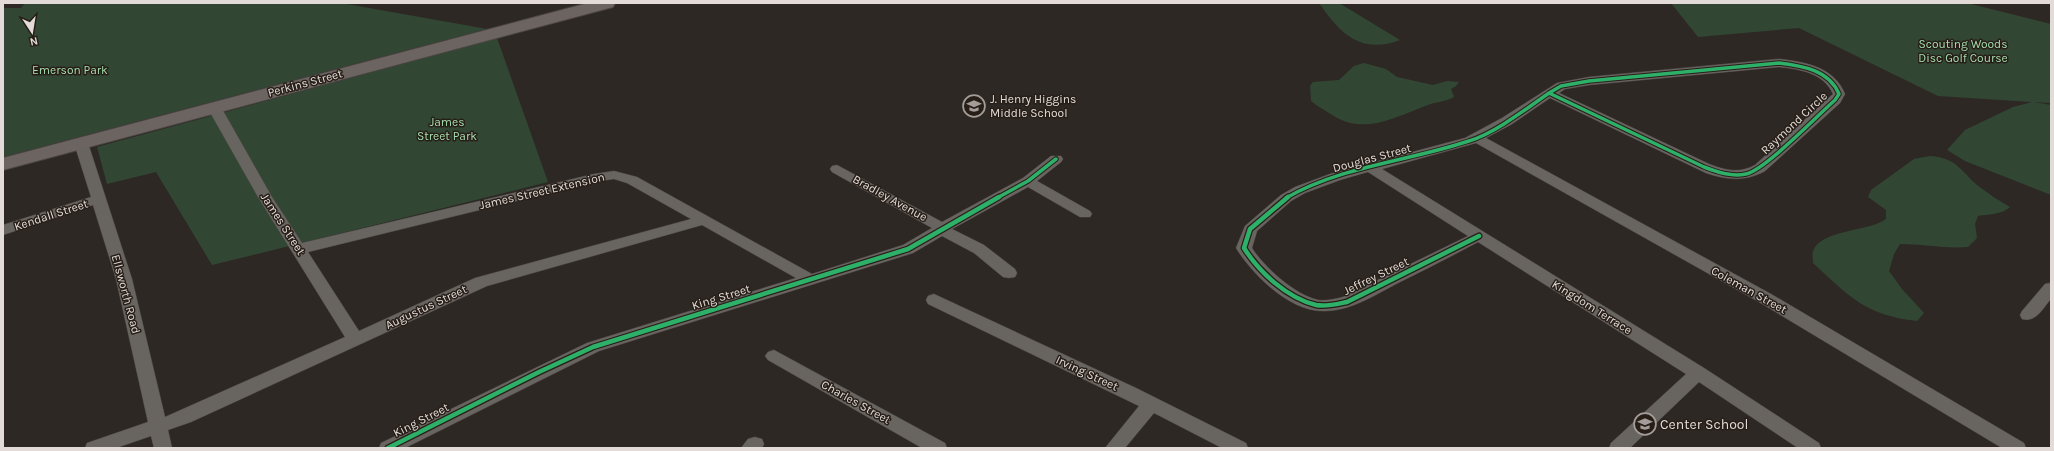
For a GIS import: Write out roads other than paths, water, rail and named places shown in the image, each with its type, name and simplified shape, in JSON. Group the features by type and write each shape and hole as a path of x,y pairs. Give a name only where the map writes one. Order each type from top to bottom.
{"street":[{"name":"Perkins Street","path":"3,164 607,3"},
{"name":"Raymond Circle","path":"1779,63 1803,67 1823,75 1833,81 1839,94 1835,100 1760,168 1751,174 1742,176 1717,173 1549,93 1561,86 1589,81 1779,63"},
{"name":"Douglas Street","path":"1261,272 1248,257 1244,248 1250,229 1286,198 1300,190 1371,168 1459,145 1476,138 1507,121 1549,93"},
{"name":"James Street","path":"214,107 265,197 356,340"},
{"name":"Coleman Street","path":"1476,138 1765,298 2018,448"},
{"name":"Ellsworth Road","path":"80,143 124,279 163,448"},
{"name":"King Street","path":"388,448 579,353 659,326 812,280 908,249 929,238 942,228 1028,182 1056,159"},
{"name":"Kingdom Terrace","path":"1371,168 1698,373 1812,448"},
{"name":"Bradley Avenue","path":"837,169 942,228 952,236 979,249 1009,273"},
{"name":"James Street Extension","path":"299,249 614,175 632,180 812,280"},
{"path":"1028,182 1085,214"},
{"name":"Kendall Street","path":"3,230 98,199"},
{"name":"Augustus Street","path":"94,448 185,417 356,340 462,290 498,276 704,220"},
{"name":"Jeffrey Street","path":"1261,272 1273,281 1316,305 1338,304 1347,302 1479,236"},
{"path":"2028,315 2051,288"},
{"name":"Irving Street","path":"934,300 1239,448"},
{"name":"Charles Street","path":"774,356 936,448"},
{"path":"1618,448 1698,373"},
{"path":"1114,448 1151,404"}],"place":[{"name":"J. Henry Higgins Middle School","path":"974,106"},
{"name":"Center School","path":"1645,424"}],"park label":[{"name":"Scouting Woods Disc Golf Course","path":"1963,51"},
{"name":"Emerson Park","path":"70,70"},
{"name":"James Street Park","path":"447,129"}]}
